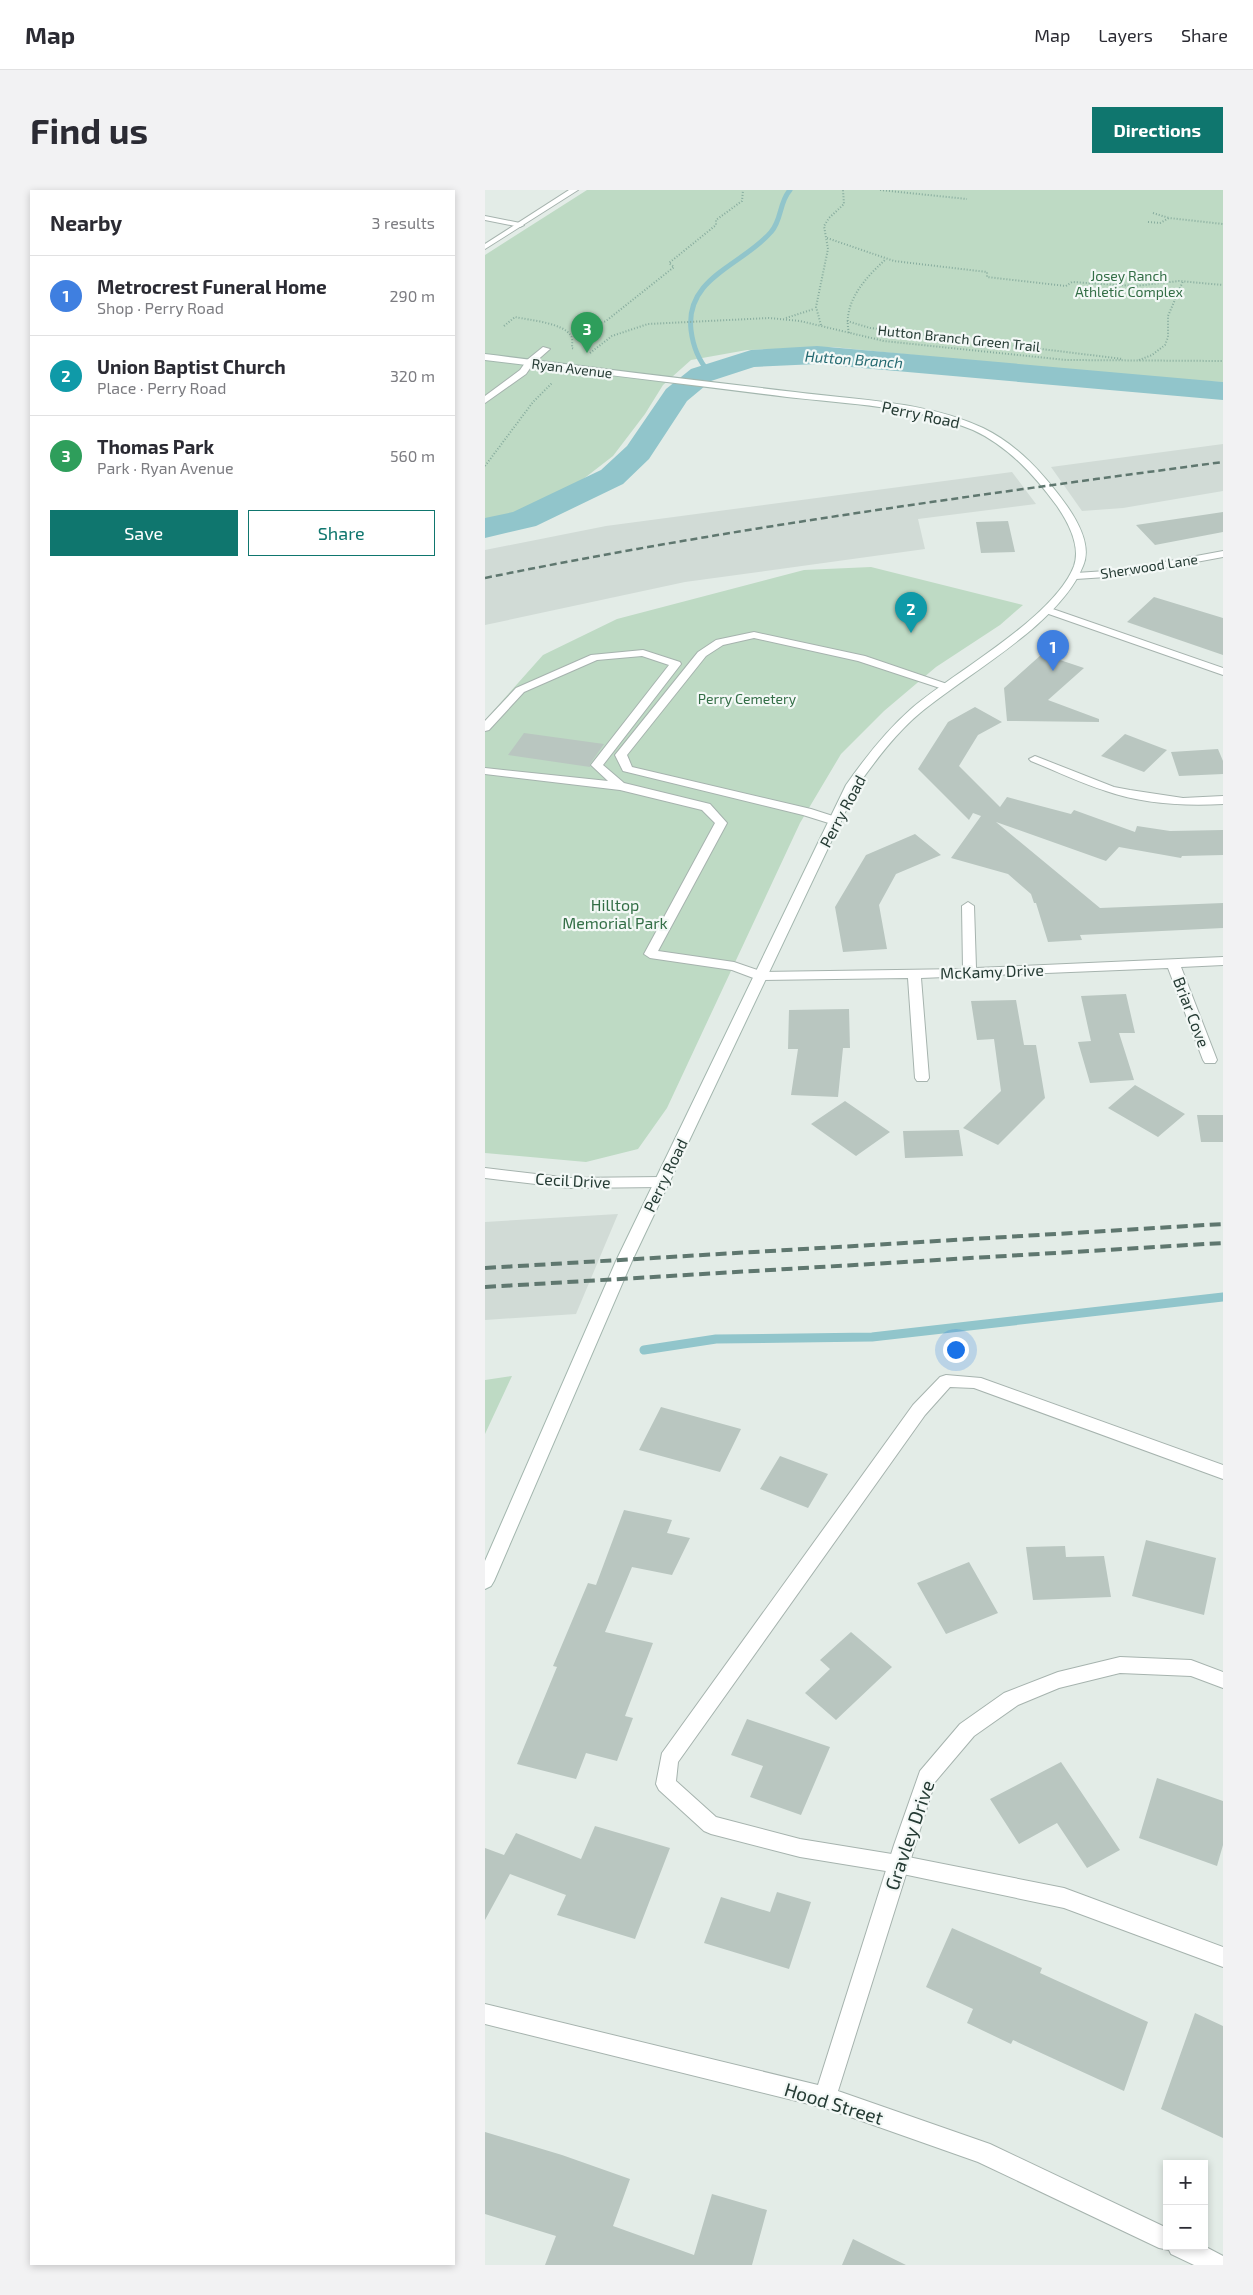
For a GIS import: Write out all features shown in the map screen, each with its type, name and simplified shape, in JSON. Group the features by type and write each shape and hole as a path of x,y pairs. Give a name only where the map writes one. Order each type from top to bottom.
{"street":[{"path":"485,247 574,190"},
{"path":"485,218 520,224"},
{"path":"487,396 523,372 530,362 546,349"},
{"name":"Ryan Avenue","path":"485,357 660,379"},
{"name":"Perry Road","path":"485,1581 624,1261 852,785 883,744 915,711 1047,610 1076,576 1081,552 1077,532 1071,520 1035,470 1019,454 974,426 917,410 660,379"},
{"name":"Sherwood Lane","path":"1076,576 1121,573 1223,554"},
{"path":"1047,610 1223,672"},
{"path":"835,820 627,769 621,755 703,654 719,642 754,635 861,658 946,687"},
{"path":"485,728 519,690 595,657 643,653 676,664 597,765 620,786"},
{"path":"1035,758 1110,789 1130,794 1183,802 1223,800"},
{"path":"485,770 620,786 706,807 721,823 650,954 734,966 761,976"},
{"path":"967,906 970,973"},
{"name":"McKamy Drive","path":"761,976 970,973 1223,961"},
{"name":"Briar Cove","path":"1173,963 1210,1060"},
{"path":"914,974 922,1078"},
{"name":"Cecil Drive","path":"485,1173 570,1183 662,1182"},
{"path":"1223,1472 975,1382 946,1381 919,1410 669,1758 666,1784 711,1825 800,1848 898,1864 1064,1898 1223,1958"},
{"name":"Gravley Drive","path":"825,2097 927,1777 967,1730 1011,1699 1058,1680 1120,1666 1191,1668 1223,1680"},
{"name":"Hood Street","path":"485,2014 825,2097 982,2152 1163,2238"},
{"path":"1187,2250 1218,2265"}],"path":[{"path":"562,332 585,331 606,321 674,267 669,263 716,225 716,220 741,201 743,190"},
{"path":"821,325 814,309 827,257 825,221 844,204 843,190"},
{"path":"880,190 967,199"},
{"path":"1153,213 1169,218 1223,224"},
{"path":"1148,222 1160,222 1169,218"},
{"path":"827,238 903,263 987,272 987,277 1066,286 1072,282 1135,286 1183,281 1223,285"},
{"path":"849,333 847,321 854,299 864,281 886,258"},
{"path":"847,321 870,328 1038,347 1137,361 1152,355 1165,345 1168,337 1168,316 1183,281"},
{"path":"784,319 814,309"},
{"path":"503,326 515,317 547,324 566,331 571,337 572,348 577,350"},
{"name":"Hutton Branch Green Trail","path":"683,321 784,319 821,325 884,341 1066,360 1223,361"},
{"path":"574,330 574,326 580,324 593,326"},
{"path":"584,351 591,352"}],"shaded area":[{"path":"1223,444 1223,491 1123,508 1082,511 1051,467"},
{"path":"1012,472 1036,504 918,519 925,549 685,582 485,625 485,550 606,526"},
{"path":"618,1214 576,1314 485,1320 485,1222"}],"green space":[{"name":"Josey Ranch Athletic Complex","path":"587,190 1223,190 1223,382 1153,379 833,347 747,350 691,360 663,385 645,414 613,456 573,487 523,511 485,519 485,255"},
{"path":"871,567 1023,605 1000,625 936,667 884,711 841,754 800,823 667,1108 638,1149 586,1162 485,1153 485,720 543,655 617,619 804,570"},
{"path":"512,1376 485,1434 485,1380"}],"building":[{"path":"1223,512 1223,532 1155,545 1136,525"},
{"path":"1008,521 1015,552 981,553 976,522"},
{"path":"1154,597 1223,618 1223,655 1127,622"},
{"path":"1042,654 1084,668 1048,700 1099,719 1099,722 1007,721 1004,688"},
{"path":"975,707 1002,722 978,735 959,766 1000,807 1007,797 1071,814 1074,810 1135,832 1137,826 1170,831 1223,830 1223,855 1182,856 1181,858 1119,847 1106,861 996,822 1100,908 1223,903 1223,928 1080,935 1082,940 1048,942 1036,903 1034,903 1031,894 1008,874 951,858 981,816 973,813 969,820 918,769 948,722"},
{"path":"524,733 604,744 590,764 590,767 508,755"},
{"path":"1125,734 1167,750 1144,772 1101,756"},
{"path":"1218,749 1223,761 1223,774 1179,776 1171,752"},
{"path":"915,834 941,855 896,874 879,905 887,949 843,952 835,907 866,855"},
{"path":"1126,994 1135,1033 1119,1033 1134,1080 1090,1083 1078,1042 1091,1041 1081,996"},
{"path":"1016,1000 1024,1045 1036,1045 1045,1098 998,1145 963,1128 1001,1091 994,1039 977,1040 971,1001"},
{"path":"849,1009 850,1048 843,1048 838,1097 791,1095 798,1049 788,1049 789,1010"},
{"path":"1135,1085 1185,1114 1158,1137 1108,1108"},
{"path":"845,1101 890,1132 856,1156 811,1124"},
{"path":"1197,1115 1223,1115 1223,1142 1201,1142"},
{"path":"959,1130 963,1156 905,1158 903,1131"},
{"path":"661,1407 741,1429 720,1472 639,1450"},
{"path":"780,1456 828,1474 808,1508 760,1489"},
{"path":"624,1510 672,1520 667,1533 690,1538 672,1575 632,1567 605,1632 653,1643 625,1716 633,1718 617,1761 586,1753 576,1779 517,1764 557,1667 553,1666 588,1583 596,1585"},
{"path":"1146,1540 1216,1558 1204,1615 1132,1596"},
{"path":"1065,1546 1066,1557 1104,1556 1111,1597 1033,1600 1026,1547"},
{"path":"969,1562 998,1613 946,1634 917,1583"},
{"path":"851,1632 892,1667 836,1720 805,1693 830,1669 820,1660"},
{"path":"747,1719 830,1747 801,1815 750,1797 763,1766 731,1755"},
{"path":"1061,1762 1120,1850 1087,1868 1057,1823 1019,1844 990,1799"},
{"path":"1157,1778 1223,1801 1223,1845 1217,1866 1139,1838"},
{"path":"595,1826 670,1848 635,1939 557,1915 566,1895 510,1874 485,1920 485,1848 504,1855 516,1833 581,1859"},
{"path":"777,1892 811,1902 789,1969 704,1943 721,1897 770,1912"},
{"path":"952,1928 1042,1968 1040,1973 1148,2022 1124,2091 1013,2040 1011,2044 967,2023 973,2009 926,1987"},
{"path":"1195,2013 1223,2026 1223,2138 1161,2109"},
{"path":"485,2132 562,2155 630,2179 613,2226 694,2255 712,2194 767,2210 752,2265 545,2265 556,2236 485,2214"},
{"path":"853,2239 906,2265 842,2265"}],"waterway":[{"path":"709,372 699,358 691,330 692,312 697,297 706,284 759,244 771,232 775,227 786,195 790,190"},
{"name":"Hutton Branch","path":"485,528 524,519 612,477 638,452 676,395 701,375 751,359 817,355 1223,391"},
{"path":"644,1350 716,1339 872,1337 1223,1297"}],"railway":[{"path":"485,578 669,543 761,528 945,500 1223,462"},
{"path":"485,1268 1223,1224"},
{"path":"485,1287 1223,1243"}],"place":[{"name":"Thomas Park","path":"587,353"},
{"name":"Union Baptist Church","path":"911,633"},
{"name":"Metrocrest Funeral Home","path":"1053,671"}],"park label":[{"name":"Perry Cemetery","path":"747,698"},
{"name":"Hilltop Memorial Park","path":"615,913"}]}
